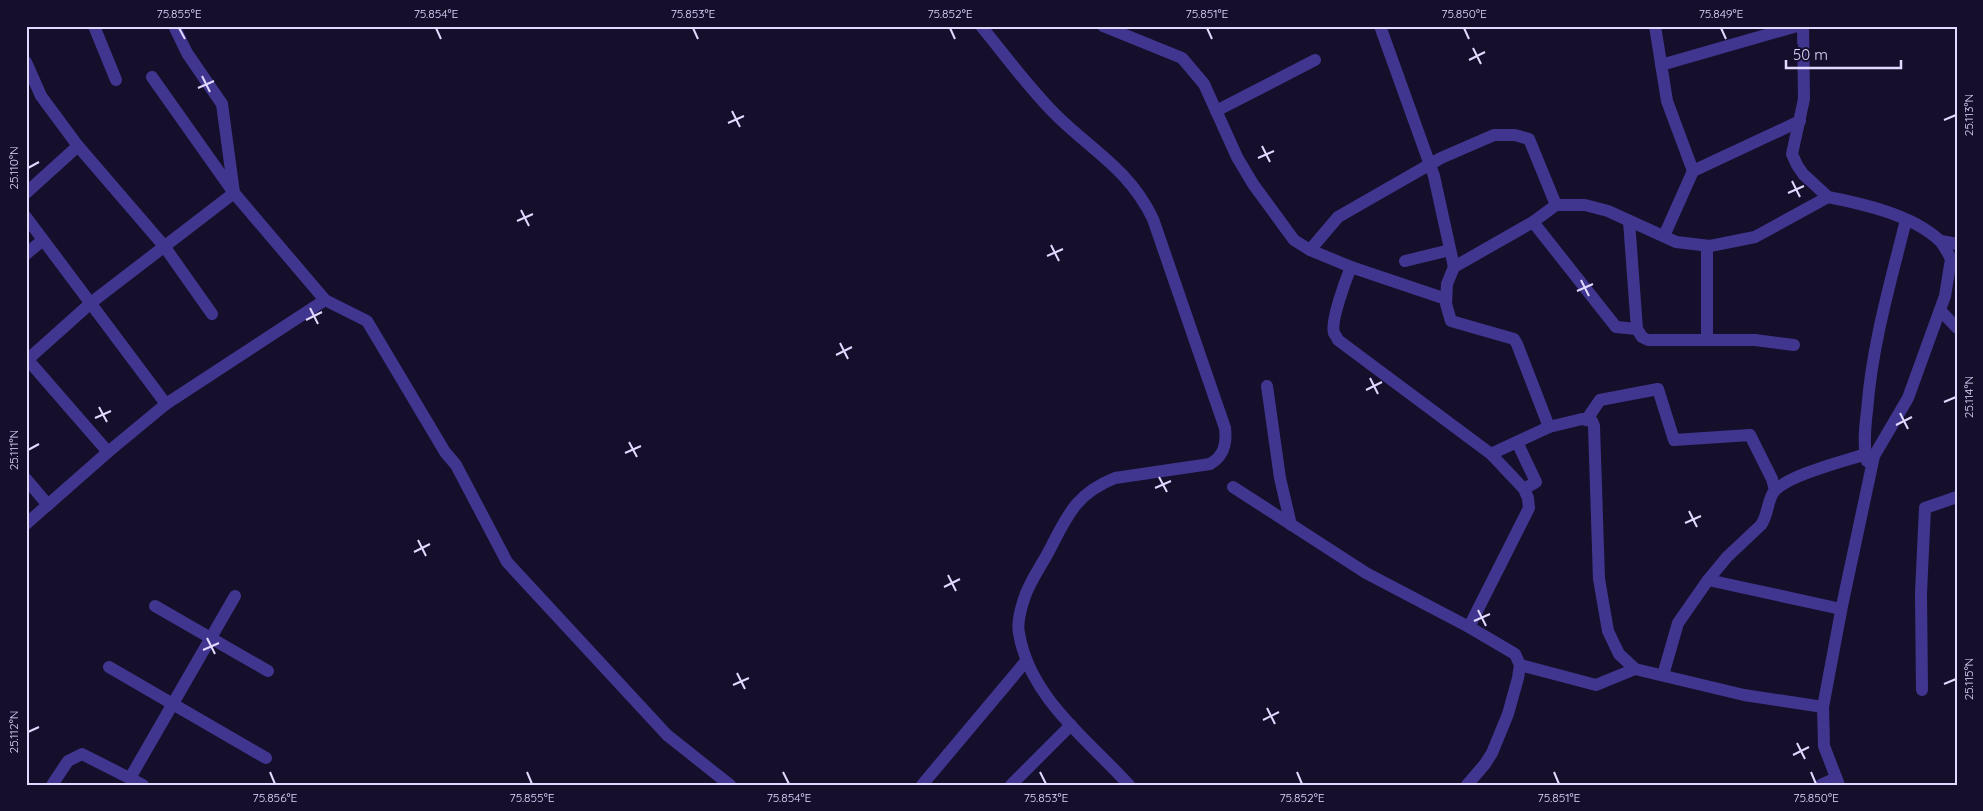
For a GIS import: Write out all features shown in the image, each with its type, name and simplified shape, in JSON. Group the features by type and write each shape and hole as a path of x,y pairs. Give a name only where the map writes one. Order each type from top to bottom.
{"street":[{"path":"94,26 116,80"},
{"path":"174,26 186,53 222,104 234,192"},
{"path":"981,26 1055,114 1113,164 1135,188 1145,204 1153,219 1225,428 1225,446 1222,454 1210,464 1115,478 1084,495 1068,514 1024,599 1018,631 1026,661 1052,705 1124,783"},
{"path":"1380,26 1434,176 1454,267 1447,284 1446,299 1451,321 1514,340 1549,427"},
{"path":"1654,26 1667,101 1693,171"},
{"path":"1661,64 1797,26"},
{"path":"1803,26 1804,99 1792,154 1797,165 1803,174 1828,197 1868,204 1925,228 1941,241 1951,259 1945,296 1908,398 1874,456 1841,609 1823,707 1824,746 1838,782 1821,785"},
{"path":"1111,28 1182,58 1204,84 1237,157 1252,184 1294,240 1310,250 1351,268 1446,299"},
{"path":"1216,111 1315,60"},
{"path":"26,62 41,96 78,146 164,246 212,314"},
{"path":"152,77 234,192 325,300 367,322 445,452 456,465 507,562 667,735 730,785"},
{"path":"1664,236 1693,171 1800,121"},
{"path":"1310,250 1338,217 1430,165 1494,135 1515,135 1529,139 1556,205"},
{"path":"26,193 78,146"},
{"path":"108,452 27,361 92,302 234,192"},
{"path":"1454,267 1533,222 1556,205 1585,205 1608,211 1676,242 1707,246 1755,237 1828,197"},
{"path":"26,218 92,302 166,404"},
{"path":"1871,472 1866,454 1865,437 1870,373 1882,313 1906,220"},
{"path":"1629,221 1638,329 1642,337 1648,340 1755,340 1794,345"},
{"path":"1533,222 1616,327 1638,329"},
{"path":"26,254 43,240"},
{"path":"1941,241 1957,244"},
{"path":"1707,246 1707,340"},
{"path":"1406,261 1450,250"},
{"path":"1351,268 1344,284 1333,326 1338,340 1491,454 1524,489 1528,498 1529,508 1469,627"},
{"path":"26,524 166,404 325,300"},
{"path":"1940,310 1957,328"},
{"path":"1267,386 1280,478 1291,524"},
{"path":"1587,419 1600,400 1658,388 1674,440 1750,435 1772,479 1775,490"},
{"path":"1491,454 1549,427 1582,418 1592,421 1595,431 1599,579 1608,631 1620,654 1634,669"},
{"path":"1865,437 1885,438"},
{"path":"1517,442 1536,482 1524,489"},
{"path":"1663,675 1678,623 1708,580 1765,520 1770,499 1775,490 1783,484 1808,473 1866,454"},
{"path":"26,479 48,505"},
{"path":"1233,487 1366,573 1516,654 1520,665 1508,714 1492,753 1467,785"},
{"path":"1922,690 1921,593 1925,508 1957,497"},
{"path":"1708,580 1841,609"},
{"path":"130,778 235,596"},
{"path":"155,606 268,671"},
{"path":"922,785 1026,661"},
{"path":"1520,665 1596,684 1634,669 1744,695 1823,707"},
{"path":"109,667 266,758"},
{"path":"1011,785 1071,725"},
{"path":"52,785 68,760 82,754 143,785"}]}
